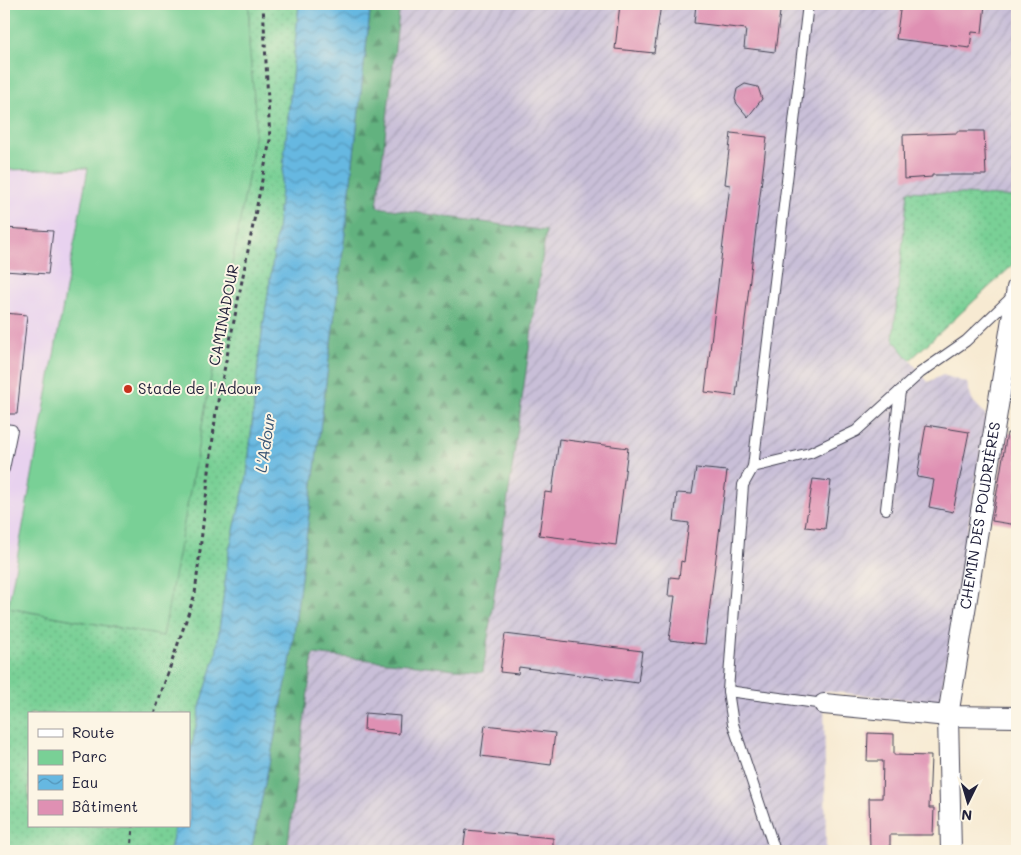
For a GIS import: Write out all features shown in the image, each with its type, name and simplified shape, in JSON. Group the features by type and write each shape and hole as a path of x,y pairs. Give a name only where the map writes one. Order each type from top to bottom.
{"street":[{"name":"CHEMIN DES POUDRIÈRES","path":"951,851 948,716 1017,290"},
{"path":"824,704 948,716 1017,717"}],"lane":[{"path":"775,851 733,724 728,691 743,485 753,467 808,4"},
{"path":"753,467 810,453 856,430 920,373 966,341 1017,290"},
{"path":"886,509 900,391"},
{"path":"4,429 12,430 4,468"},
{"path":"728,691 824,704"}],"path":[{"name":"CAMINADOUR","path":"155,712 195,594 216,411 270,140 263,4"},
{"path":"131,851 133,828"}],"shaded area":[{"path":"400,4 1017,4 1017,197 909,191 893,339 928,382 943,375 967,383 972,400 986,415 940,703 824,691 826,851 287,851 312,654 483,672 546,232 377,207"},
{"path":"88,168 8,608 4,608 4,170"}],"green space":[{"name":"Stade de l'Adour","path":"4,4 249,4 249,45 256,118 252,156 163,636 8,608 88,168 4,170"},
{"path":"249,4 299,4 277,232 259,355 247,476 229,551 216,655 200,707 190,755 190,712 28,712 28,828 175,828 170,851 4,851 4,621 8,608 163,636 249,45"},
{"path":"371,4 400,4 377,207 546,231 483,672 313,654 287,851 251,851 290,663 344,242"},
{"path":"908,191 1017,197 1017,246 1014,264 910,360 893,339"}],"water":[{"name":"L'Adour","path":"299,4 371,4 344,242 290,663 251,851 170,851 175,828 190,828 190,755 200,707 216,655 229,551 247,476 259,355 277,232"}],"building":[{"path":"620,4 661,4 654,53 615,49"},
{"path":"696,4 781,4 775,52 744,48 746,29 694,23"},
{"path":"901,4 985,4 982,33 972,32 970,48 896,39"},
{"path":"745,84 758,87 762,99 748,117 735,99 737,89"},
{"path":"957,131 984,131 986,175 932,175 932,177 904,179 903,135 957,133"},
{"path":"731,133 767,137 736,396 705,392 730,185 725,184"},
{"path":"4,228 53,231 48,274 4,271"},
{"path":"4,313 27,315 17,414 4,414"},
{"path":"926,425 969,432 953,512 929,507 934,480 917,477"},
{"path":"1007,433 1017,434 1017,525 992,521"},
{"path":"559,439 628,448 616,545 539,535 545,492 552,493"},
{"path":"696,468 727,471 705,644 669,640 675,596 668,596 670,577 679,578 681,561 684,562 689,523 674,521 677,493 692,494"},
{"path":"813,479 831,481 825,529 805,527"},
{"path":"505,634 642,651 638,683 519,667 518,674 500,672"},
{"path":"365,713 400,716 399,734 364,730"},
{"path":"485,725 555,733 551,765 481,756"},
{"path":"868,733 894,734 894,755 931,756 929,808 934,808 933,835 890,835 890,851 870,851 869,798 882,798 883,761 867,761"},
{"path":"466,830 553,838 553,851 463,851"}],"place":[{"name":"Stade de l'Adour","path":"128,389"}]}
